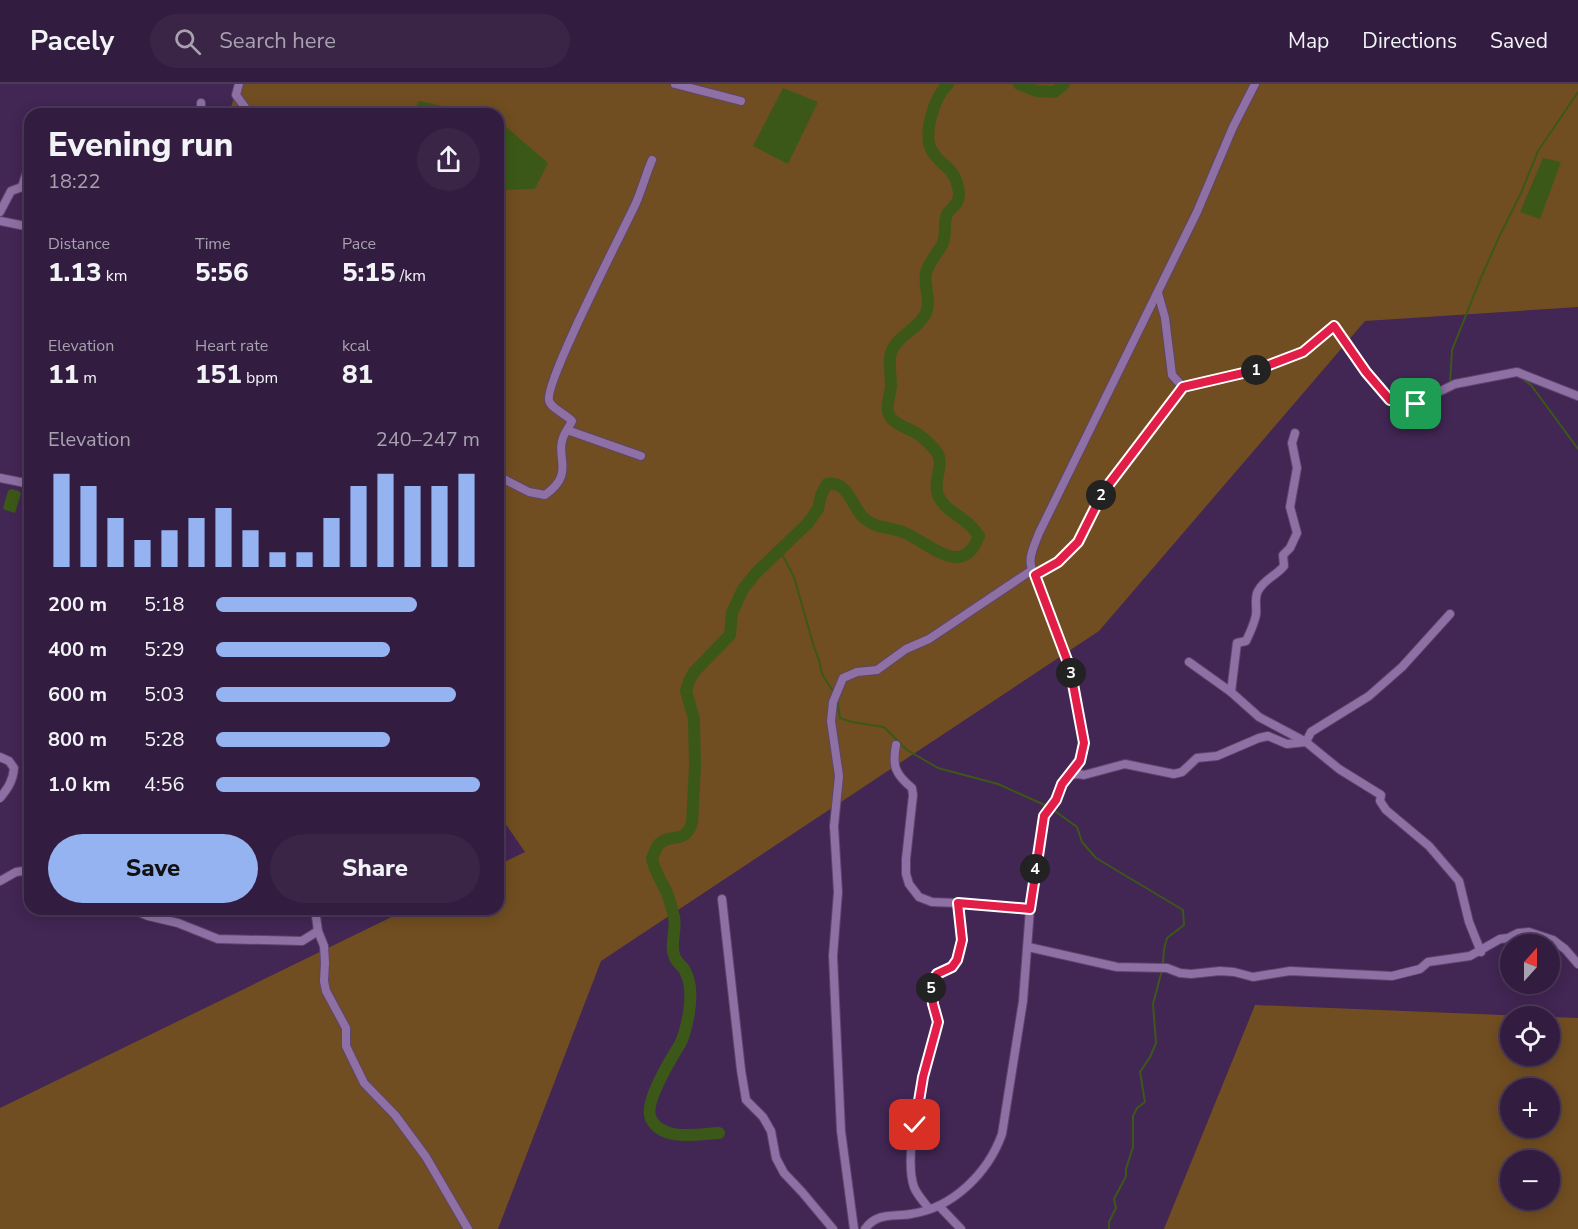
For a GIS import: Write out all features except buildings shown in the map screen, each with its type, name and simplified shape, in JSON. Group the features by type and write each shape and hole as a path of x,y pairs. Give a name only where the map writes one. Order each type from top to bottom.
{"street":[{"path":"239,84 236,95 246,108"},
{"path":"675,84 741,101"},
{"path":"865,1229 883,1215 911,1214 940,1207 978,1175 996,1149 1002,1134 1023,1001 1030,909 1044,816 1056,800 1062,784 1080,761 1084,743 1070,668 1029,559 1039,532 1197,213 1233,127 1255,84"},
{"path":"201,103 201,108"},
{"path":"504,479 529,492 545,495 560,481 563,473 561,445 572,421 566,414 553,407 549,401 550,391 567,346 637,200 652,160"},
{"path":"0,212 11,191 22,187 24,181"},
{"path":"0,221 24,226"},
{"path":"1158,293 1165,318 1172,375 1183,387"},
{"path":"854,1229 841,1131 833,956 838,892 834,826 839,776 831,721 833,702 843,678 857,672 876,670 906,649 929,639 1034,572 1058,562 1078,542 1103,492 1183,387 1256,370 1303,352 1334,326 1366,372 1390,400 1416,404 1455,384 1517,372 1578,396"},
{"path":"567,430 641,456"},
{"path":"1231,692 1237,644 1246,641 1250,632 1256,614 1256,594 1265,580 1277,575 1284,566 1283,555 1290,548 1297,533 1290,507 1297,468 1292,443 1295,433"},
{"path":"0,478 24,483"},
{"path":"1306,742 1311,732 1369,696 1394,674 1450,614"},
{"path":"1189,662 1231,692 1259,717 1306,742 1339,769 1381,795 1380,801 1386,810 1429,846 1453,871 1459,881 1469,922 1481,952"},
{"path":"1070,775 1084,775 1125,764 1174,774 1182,772 1197,758 1216,756 1259,738 1268,736 1287,744 1306,742"},
{"path":"896,745 894,766 903,782 912,788 906,859 909,884 918,897 944,904 958,903 1030,909"},
{"path":"0,757 9,761 14,768 13,779 0,798"},
{"path":"0,881 16,872 24,871"},
{"path":"722,899 746,1100 763,1117 771,1131 776,1158 784,1173 833,1229"},
{"path":"929,1209 914,1188 911,1169 915,1125 923,1077 938,1022 931,984 937,974 952,967 957,960 962,940 958,903"},
{"path":"146,915 178,923 218,939 302,940 318,931"},
{"path":"316,915 318,931 324,946 326,992 346,1028 346,1046 364,1083 395,1115 426,1157 468,1229"},
{"path":"1028,947 1117,967 1167,968 1191,974 1234,972 1253,977 1290,971 1392,976 1420,969 1428,962 1460,959 1481,952 1500,939 1529,932 1553,940 1565,949 1578,964"},
{"path":"940,1207 961,1229"}],"shaded area":[{"path":"238,84 1578,84 1578,307 1365,321 1099,631 601,961 498,1229 0,1229 0,1108 396,915 504,915 504,862 525,852 504,822 504,108 231,108"},
{"path":"783,88 818,102 788,164 753,146"},
{"path":"419,101 452,108 415,108"},
{"path":"504,125 548,163 535,189 504,190"},
{"path":"1543,158 1561,162 1540,219 1520,212"},
{"path":"11,489 21,494 15,513 3,508 8,491"},
{"path":"1255,1005 1500,1015 1500,1066 1560,1066 1560,1017 1578,1018 1578,1229 1164,1229"}],"waterway":[{"path":"719,1133 672,1134 657,1126 651,1119 650,1112 654,1092 683,1037 690,1007 688,980 684,969 673,953 675,922 672,910 652,858 659,844 668,839 681,837 689,830 692,823 695,766 694,719 686,691 689,681 694,672 730,635 732,613 743,589 756,573 808,523 818,509 821,495 827,484 840,486 865,519 879,526 903,532 945,555 955,557 964,555 972,549 979,536 969,524 941,501 937,490 940,461 936,451 919,435 892,420 888,412 891,353 898,342 923,319 926,313 928,308 926,273 943,241 947,214 959,197 954,175 932,151 928,135 931,116 939,97 948,84"},
{"path":"1019,84 1037,91 1054,92 1064,84"},
{"path":"1450,383 1452,350 1480,280 1538,151 1578,92"},
{"path":"1520,377 1531,385 1578,449"},
{"path":"782,548 783,556 794,577 822,674 833,691"},
{"path":"837,699 840,718 884,727 907,750 938,768 998,784 1047,806"},
{"path":"1052,809 1077,827 1082,842 1096,858 1183,910 1184,925 1167,938 1163,965"},
{"path":"1109,1229 1109,1222 1116,1208 1114,1199 1126,1176 1133,1147 1133,1116 1137,1108 1145,1102 1140,1072 1156,1043 1153,1004 1162,970"}],"route":[{"path":"915,1125 923,1077 938,1022 930,992 931,984 937,974 952,967 957,960 962,940 958,903 1030,909 1044,816 1056,800 1062,784 1080,761 1084,743 1070,668 1035,575 1058,562 1078,542 1103,492 1183,387 1256,370 1303,352 1334,326 1366,372 1390,400 1416,404"}]}
